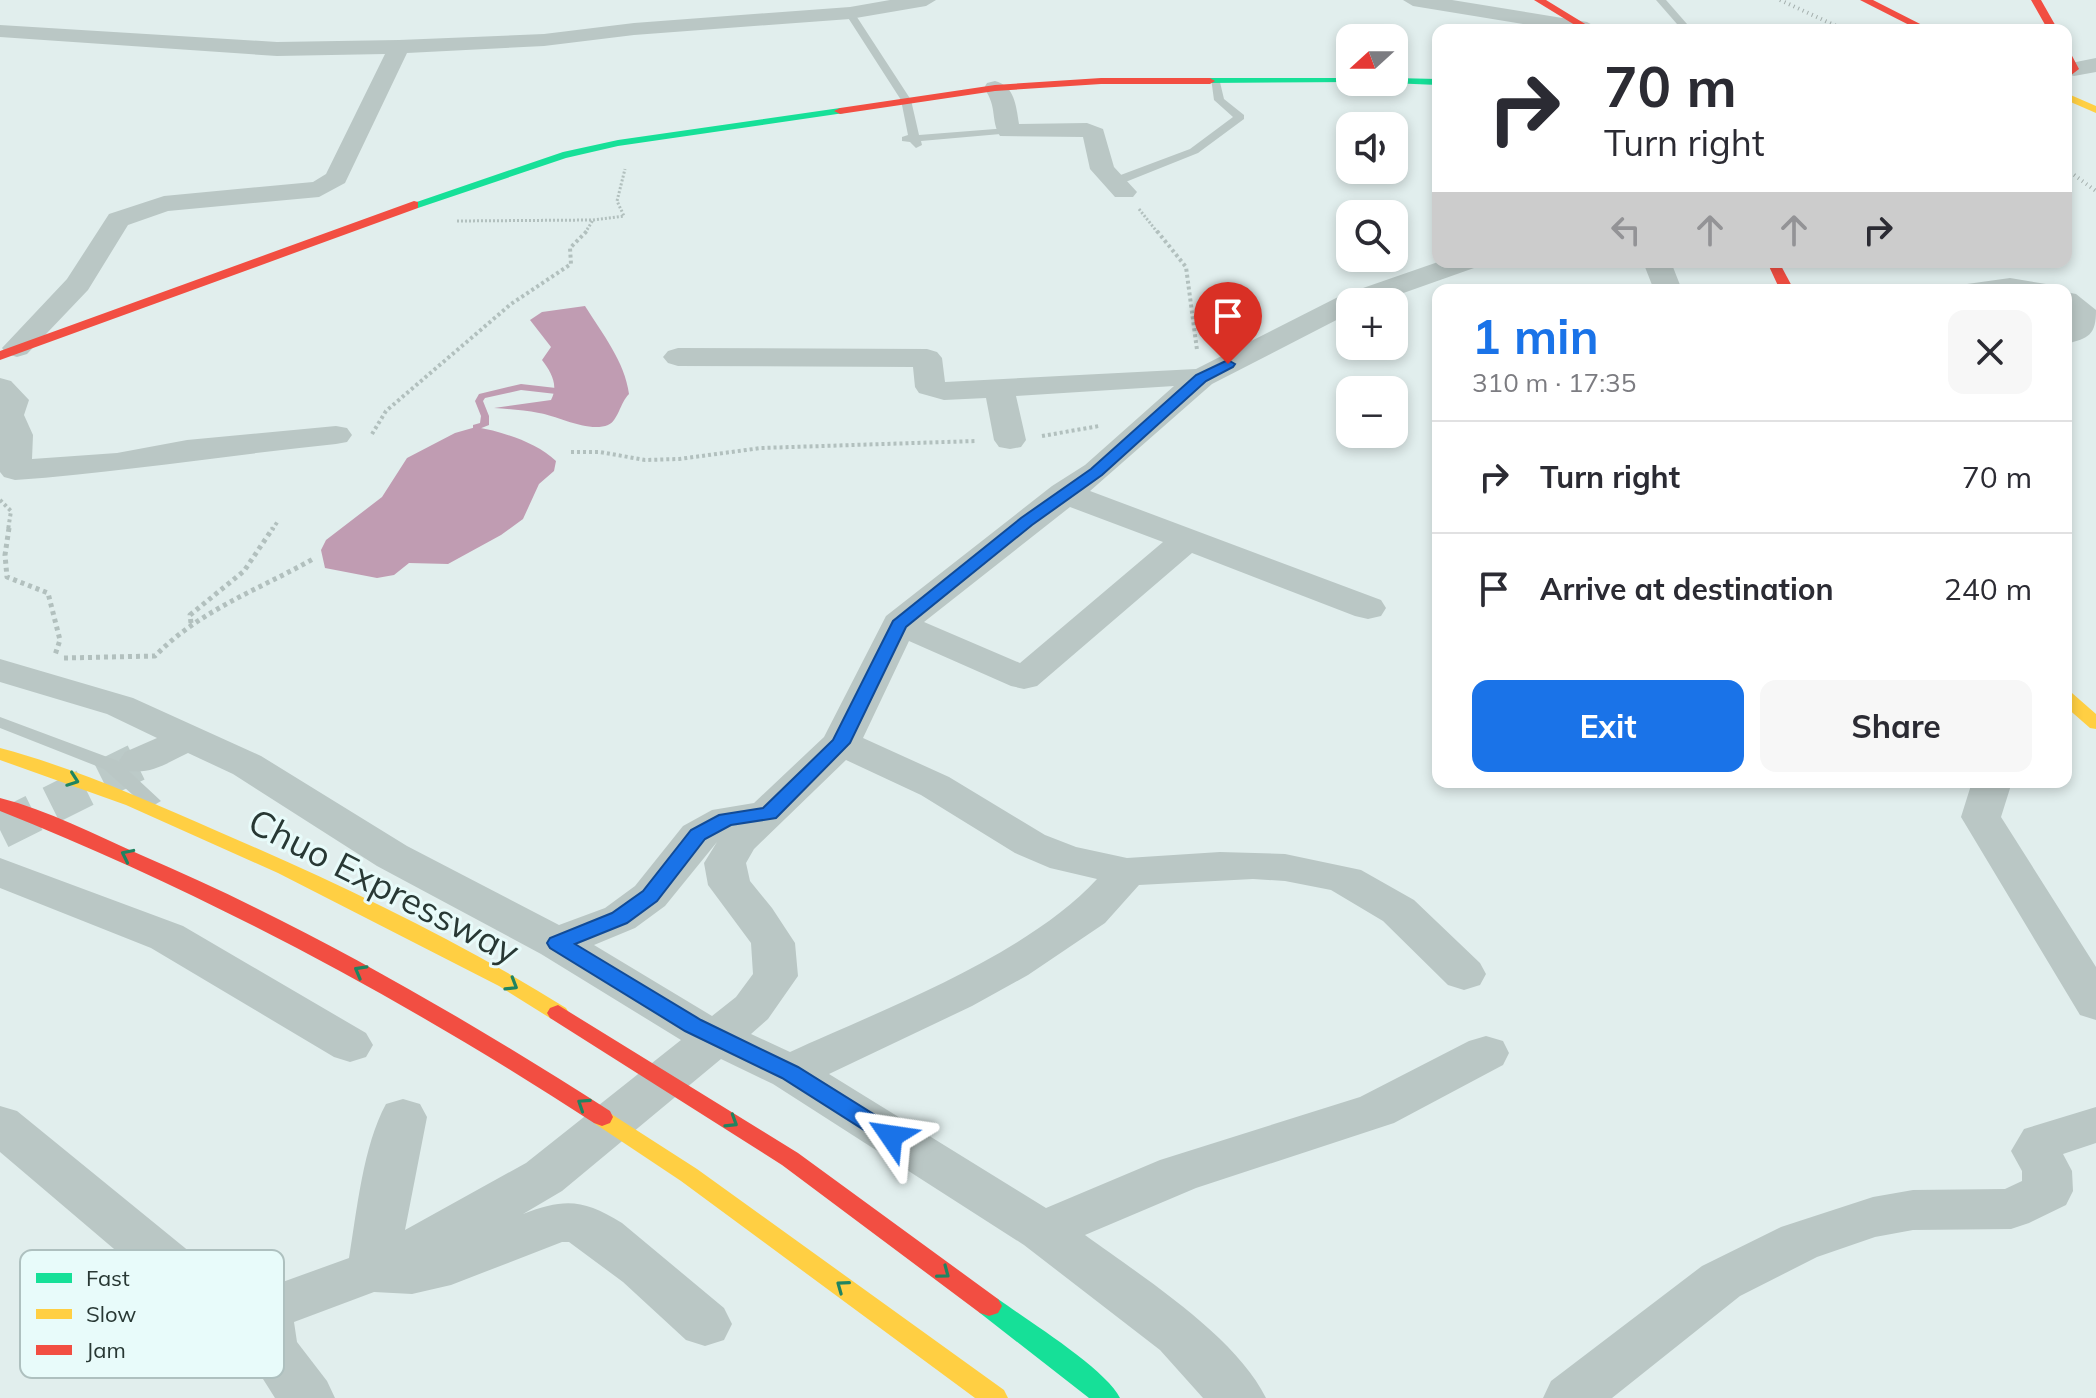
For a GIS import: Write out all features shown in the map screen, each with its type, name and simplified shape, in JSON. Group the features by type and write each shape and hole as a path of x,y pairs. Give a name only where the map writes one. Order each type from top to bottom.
{"main road":[{"path":"1539,0 1582,24"},
{"path":"1865,0 1915,24"},
{"path":"2036,0 2050,24"},
{"path":"8,352 477,182 563,155 618,143 995,88 1101,81 1336,81"},
{"path":"1408,81 1432,82"},
{"path":"2072,99 2096,110"},
{"path":"2072,702 2096,724"},
{"name":"Chuo Expressway","path":"0,754 169,817 285,868 507,981 790,1159 1079,1373 1107,1398"},
{"path":"0,804 80,834 314,945 497,1048 689,1175 995,1398"}],"street":[{"path":"0,31 277,49 399,47 544,40 634,29 850,13 926,0"},
{"path":"1413,0 1560,24"},
{"path":"8,352 78,284 118,220 164,204 319,189 336,178 399,47"},
{"path":"995,88 1004,99 1008,131 1087,130 1095,134 1102,169 1119,187"},
{"path":"1390,288 1447,268"},
{"path":"2034,268 2052,284"},
{"path":"2072,303 2085,315 2086,323 2081,330 2072,333"},
{"path":"284,1303 373,1271 493,1208 544,1177 752,1008 776,976 773,943 729,885 725,863 738,841 841,743 899,624 1064,493 1096,472 1201,378 1336,309"},
{"path":"678,357 927,358 930,387 944,391 1173,377 1201,378"},
{"path":"0,387 14,400 9,415 17,435 15,470 117,463 187,450 336,435"},
{"path":"999,388 1010,440"},
{"path":"1064,493 1368,608"},
{"path":"899,624 1024,678 1188,539"},
{"path":"0,670 120,706 247,765 392,856 557,943 693,1026 790,1072 1042,1231 1179,1334 1238,1398"},
{"path":"139,761 188,738"},
{"path":"841,743 935,786 1030,844 1065,858 1127,872 1264,865 1330,876 1371,891 1411,919 1464,974"},
{"path":"1990,788 1981,817 2096,1004"},
{"path":"557,943 620,918 650,896 698,835 726,819 769,814"},
{"path":"0,872 167,937 350,1045"},
{"path":"790,1072 956,995 1012,964 1090,913 1127,872"},
{"path":"1042,1231 1178,1174 1377,1110 1486,1053"},
{"path":"373,1271 385,1192 403,1117"},
{"path":"0,1124 150,1250"},
{"path":"1571,1398 1721,1281 1799,1242 1873,1217 1913,1210 2011,1209 2048,1191 2047,1171 2036,1151 2041,1142 2096,1125"},
{"path":"373,1271 393,1276 461,1261 548,1227 573,1222 596,1233 653,1276 705,1324"},
{"path":"284,1367 307,1398"}],"lane":[{"path":"1661,0 1682,24"},
{"path":"850,13 906,100 913,141 1008,131"},
{"path":"1119,187 1194,151 1240,117 1219,100 1215,80"},
{"path":"0,722 111,765 169,817"},
{"path":"0,822 80,834"}],"path":[{"path":"454,221 498,218 593,220 624,216 617,201 625,169 618,143"},
{"path":"1119,187 1186,267 1201,378"},
{"path":"372,434 386,411 397,401 511,304 571,264 570,248 584,235 593,220"},
{"path":"571,452 600,452 645,460 679,459 761,448 1010,440 1117,422 1152,421"},
{"path":"0,500 11,511 5,555 7,577 48,593 60,640 54,660 74,656 155,656 171,637 191,623 313,559"},
{"path":"191,623 190,615 244,571 278,521"}],"shaded area":[{"path":"585,306 612,348 627,382 629,394 614,420 608,425 592,427 539,413 494,408 551,400 554,384 542,360 551,347 530,320 542,312"},
{"path":"476,427 519,439 539,448 556,461 554,471 539,484 523,519 501,535 448,564 409,563 394,575 377,578 325,568 321,550 326,540 382,497 407,458 455,433"}],"waterway":[{"path":"476,427 484,425 485,416 479,401 482,396 521,387 556,391"}],"tunnel":[{"path":"0,830 139,761"}],"railway":[{"path":"1780,0 1832,24"},
{"path":"2072,173 2096,191"}],"traffic: fast":[{"path":"1210,81 1336,81"},
{"path":"1408,81 1432,82"},
{"path":"414,205 563,155 618,143 840,111"},
{"path":"989,1306 1079,1373 1107,1398"}],"traffic: slow":[{"path":"2072,99 2096,110"},
{"path":"2072,702 2096,724"},
{"path":"0,754 133,801 285,868 507,981 558,1013"},
{"path":"602,1117 689,1175 995,1398"}],"traffic: jam":[{"path":"1539,0 1580,24"},
{"path":"1865,0 1915,24"},
{"path":"2036,0 2050,24"},
{"path":"2072,65 2072,71"},
{"path":"840,111 995,88 1101,81 1210,81"},
{"path":"0,356 414,205"},
{"path":"1776,268 1784,284"},
{"path":"0,804 157,869 310,944 458,1027 602,1117"},
{"path":"558,1013 790,1159 989,1306"}],"route":[{"path":"891,1136 790,1072 693,1026 557,943 620,918 650,896 698,835 726,819 769,814 841,743 899,624 1064,493 1096,472 1201,378 1228,364"}]}
